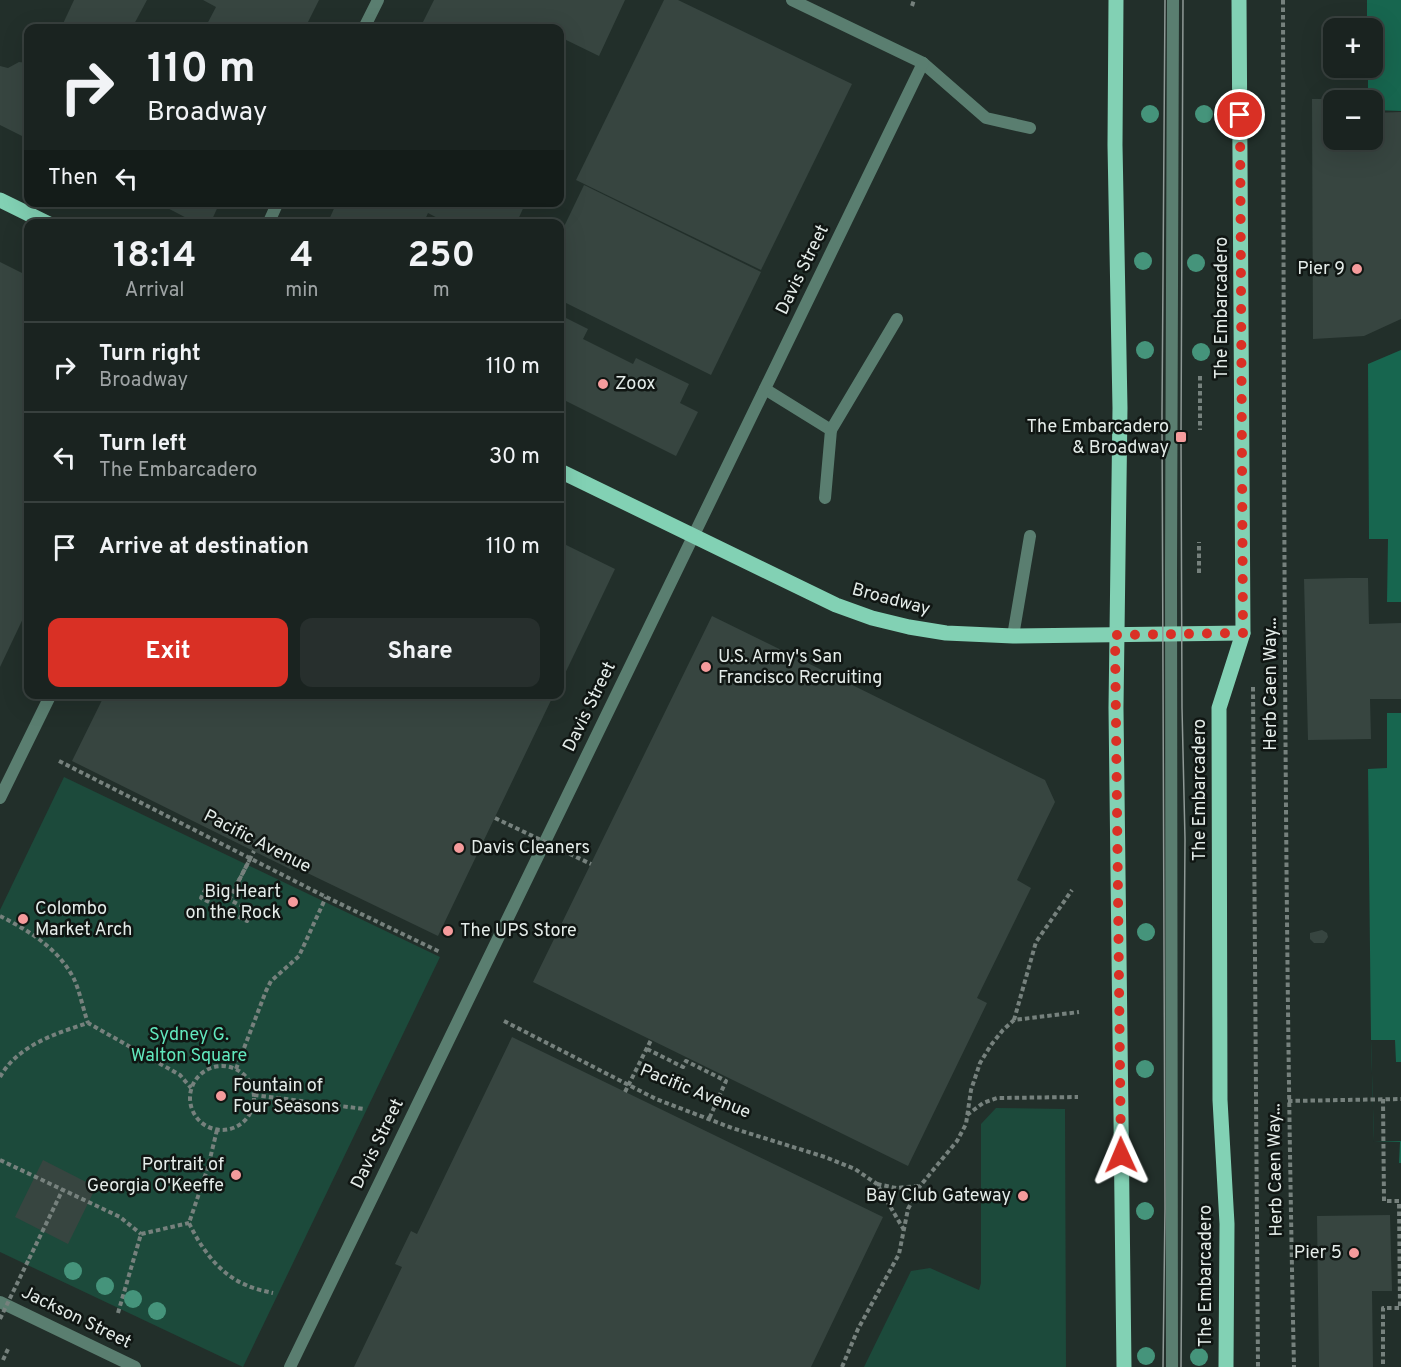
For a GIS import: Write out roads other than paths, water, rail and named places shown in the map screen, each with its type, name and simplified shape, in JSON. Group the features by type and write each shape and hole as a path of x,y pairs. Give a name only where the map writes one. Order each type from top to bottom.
{"main road":[{"path":"1116,0 1115,145 1120,408 1115,635 1124,1367"},
{"name":"The Embarcadero","path":"1226,1367 1227,1224 1220,1100 1219,708 1243,633 1239,0"},
{"path":"0,200 39,219"},
{"name":"Broadway","path":"564,473 836,605 872,618 909,627 946,633 1013,636 1243,633"}],"street":[{"path":"366,24 378,0"},
{"path":"792,0 923,63 986,118 1030,128"},
{"name":"The Embarcadero","path":"1172,1367 1173,0"},
{"name":"Davis Street","path":"290,1367 923,63"},
{"path":"825,498 831,430 897,319"},
{"path":"765,389 831,430"},
{"path":"1013,636 1030,536"},
{"path":"0,798 5,774 48,699"},
{"name":"Jackson Street","path":"0,1302 135,1367"}],"tram line":[{"path":"1163,1367 1165,1208 1162,415 1165,0"},
{"path":"1181,1367 1185,839 1181,437 1183,0"}],"place":[{"name":"Pier 9","path":"1357,269"},
{"name":"Zoox","path":"603,384"},
{"name":"The Embarcadero & Broadway","path":"1181,437"},
{"name":"U.S. Army's San Francisco Recruiting","path":"706,667"},
{"name":"Davis Cleaners","path":"459,848"},
{"name":"Big Heart on the Rock","path":"293,902"},
{"name":"Colombo Market Arch","path":"23,919"},
{"name":"The UPS Store","path":"448,931"},
{"name":"Fountain of Four Seasons","path":"221,1096"},
{"name":"Portrait of Georgia O'Keeffe","path":"236,1175"},
{"name":"Bay Club Gateway","path":"1023,1196"},
{"name":"Pier 5","path":"1354,1253"}],"park label":[{"name":"Sydney G. Walton Square","path":"189,1045"}]}
